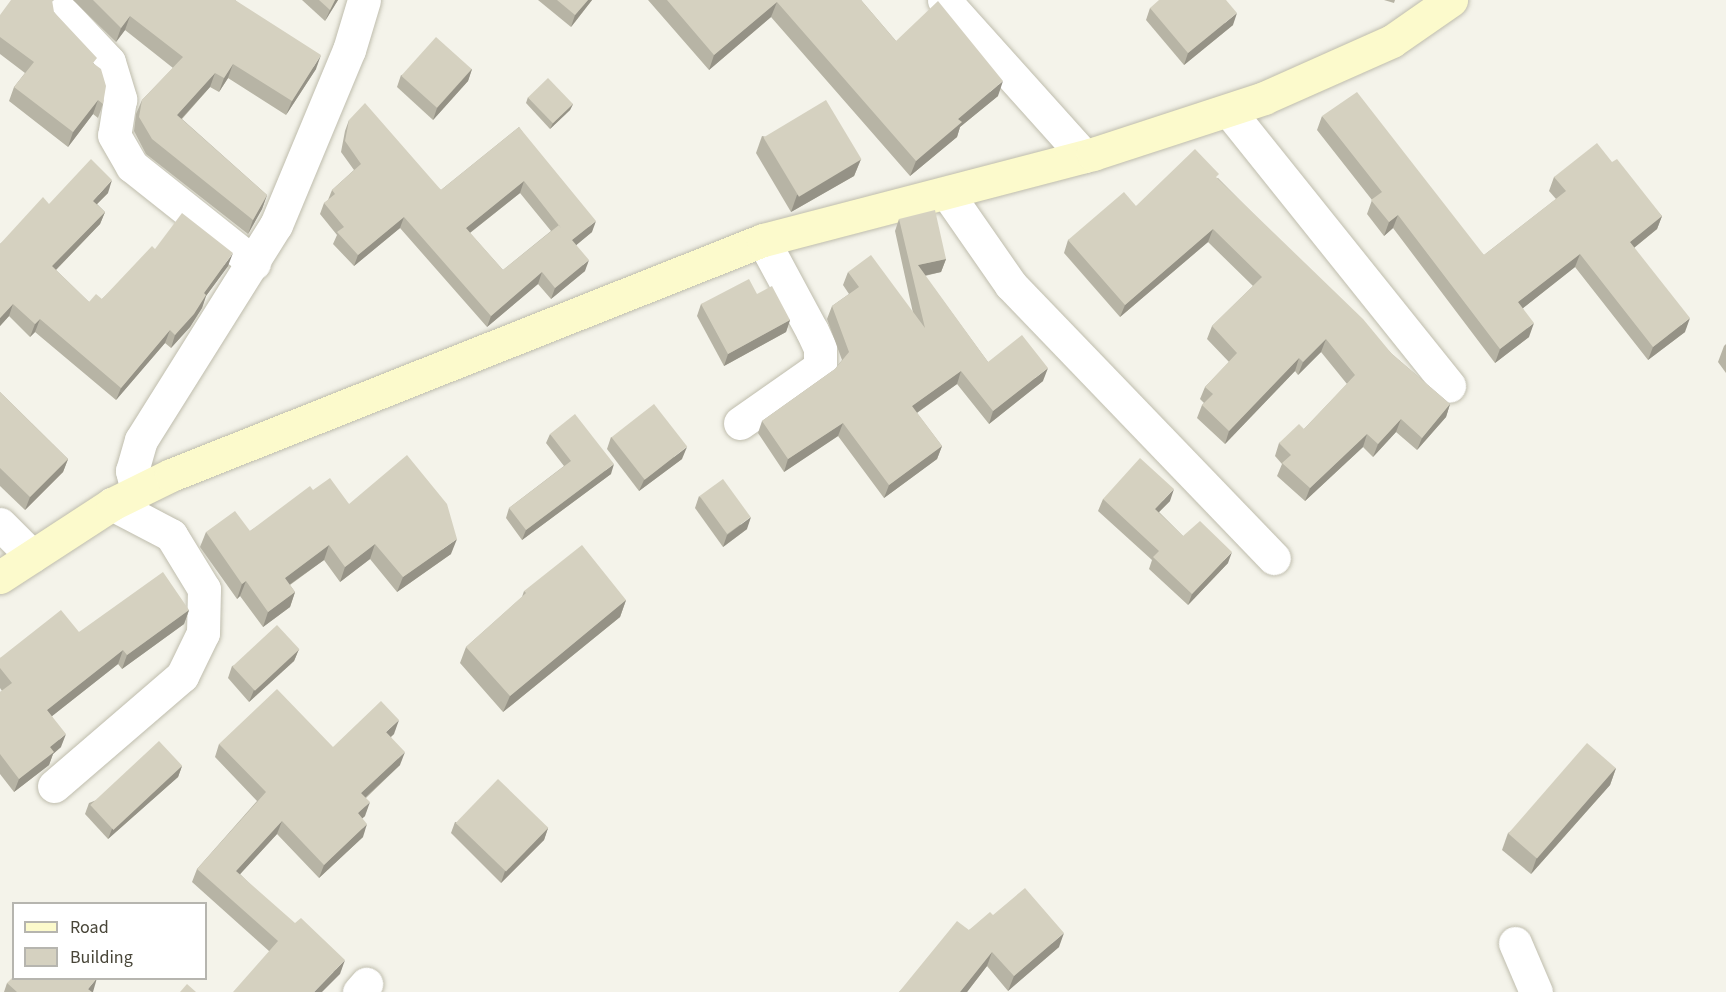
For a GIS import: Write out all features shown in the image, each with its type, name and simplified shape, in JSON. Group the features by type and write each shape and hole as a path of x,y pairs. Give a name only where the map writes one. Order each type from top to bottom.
{"street":[{"path":"124,497 141,440 254,263 291,196 349,50 364,0"},
{"path":"944,0 1084,156"},
{"path":"0,577 124,497 763,240 1084,156 1229,111 1392,41 1451,0"},
{"path":"63,13 109,62 120,99 114,135 132,166 254,263"},
{"path":"1229,111 1449,386"},
{"path":"947,193 1011,285 1274,558"},
{"path":"741,423 820,367 816,339 763,240"},
{"path":"54,786 182,676 203,633 204,589 171,536 124,497"},
{"path":"0,524 32,556"},
{"path":"1515,943 1536,992"}],"building":[{"path":"11,0 52,0 54,12 97,58 93,63 101,69 106,86 103,104 98,100 73,132 14,87 34,62 0,37 0,15"},
{"path":"93,0 235,0 321,55 292,101 233,64 224,78 215,73 177,115 267,195 253,220 152,139 139,117 142,100 183,57 130,16 121,28"},
{"path":"319,0 335,0 330,10"},
{"path":"557,0 588,0 575,15"},
{"path":"667,0 861,0 896,41 938,1 1003,81 958,119 962,122 916,161 777,2 714,55"},
{"path":"1159,0 1226,0 1237,13 1188,53 1150,8"},
{"path":"436,37 472,69 437,108 401,76"},
{"path":"548,78 573,104 553,123 528,97"},
{"path":"1357,92 1484,255 1566,191 1554,177 1597,143 1612,162 1617,159 1662,216 1630,242 1690,318 1653,347 1580,254 1518,302 1534,323 1500,349 1398,215 1389,222 1371,200 1382,192 1322,116"},
{"path":"826,100 862,159 799,197 763,138"},
{"path":"365,103 441,190 519,127 596,221 572,240 589,260 555,288 542,272 491,316 404,217 358,255 337,232 344,227 324,203 335,194 332,190 361,164 345,141 349,120","holes":["524,181 559,225 503,270 466,228"]},
{"path":"1195,149 1219,174 1216,177 1363,319 1392,354 1450,404 1422,438 1401,419 1378,444 1367,434 1310,488 1282,463 1291,455 1279,443 1299,424 1304,429 1355,375 1326,339 1303,362 1299,358 1229,431 1202,405 1213,394 1205,387 1237,353 1212,326 1262,277 1213,229 1125,305 1068,240 1124,192 1136,206"},
{"path":"91,159 112,180 93,201 105,212 52,266 89,302 96,294 102,299 152,246 155,249 182,213 233,253 204,293 206,295 194,314 175,335 170,330 121,388 40,319 35,324 13,304 0,318 0,244 43,197 49,204"},
{"path":"935,210 946,259 918,265 988,362 1022,335 1048,368 993,411 961,371 912,406 942,446 889,485 843,423 788,459 762,421 835,369 849,352 832,306 859,287 848,272 871,255 925,328 899,219"},
{"path":"749,279 757,294 772,286 790,320 728,354 701,304"},
{"path":"0,392 68,459 30,497 0,468"},
{"path":"654,404 687,447 645,480 611,437"},
{"path":"575,414 614,464 526,530 509,508 571,461 550,434"},
{"path":"407,455 447,504 457,539 403,577 375,544 345,567 329,545 285,578 295,592 268,612 246,581 242,584 206,532 235,511 250,531 310,486 313,490 330,478 349,504"},
{"path":"1140,458 1174,489 1155,509 1183,536 1200,521 1232,552 1192,594 1153,557 1159,551 1103,499"},
{"path":"723,479 751,517 727,534 700,496"},
{"path":"582,545 626,600 510,696 466,647 526,593 524,591"},
{"path":"163,572 189,610 127,655 123,650 47,710 66,734 50,747 54,752 19,779 0,754 0,692 12,683 0,668 0,658 61,610 79,632"},
{"path":"277,625 300,649 255,691 232,667"},
{"path":"277,689 333,747 381,701 399,720 386,732 405,752 361,793 370,802 358,813 367,824 324,865 282,821 236,871 295,923 301,918 345,960 314,992 233,992 278,941 197,869 266,792 219,744"},
{"path":"159,741 182,766 113,830 90,805"},
{"path":"1587,743 1616,768 1537,858 1508,834"},
{"path":"498,779 548,828 506,872 456,823"},
{"path":"1025,888 1064,933 1014,976 992,952 960,992 899,992 957,921 969,930 990,912 993,915"},
{"path":"12,978 12,980 95,980 88,989 92,992 17,992 7,983"},
{"path":"187,984 196,992 180,992"}]}
